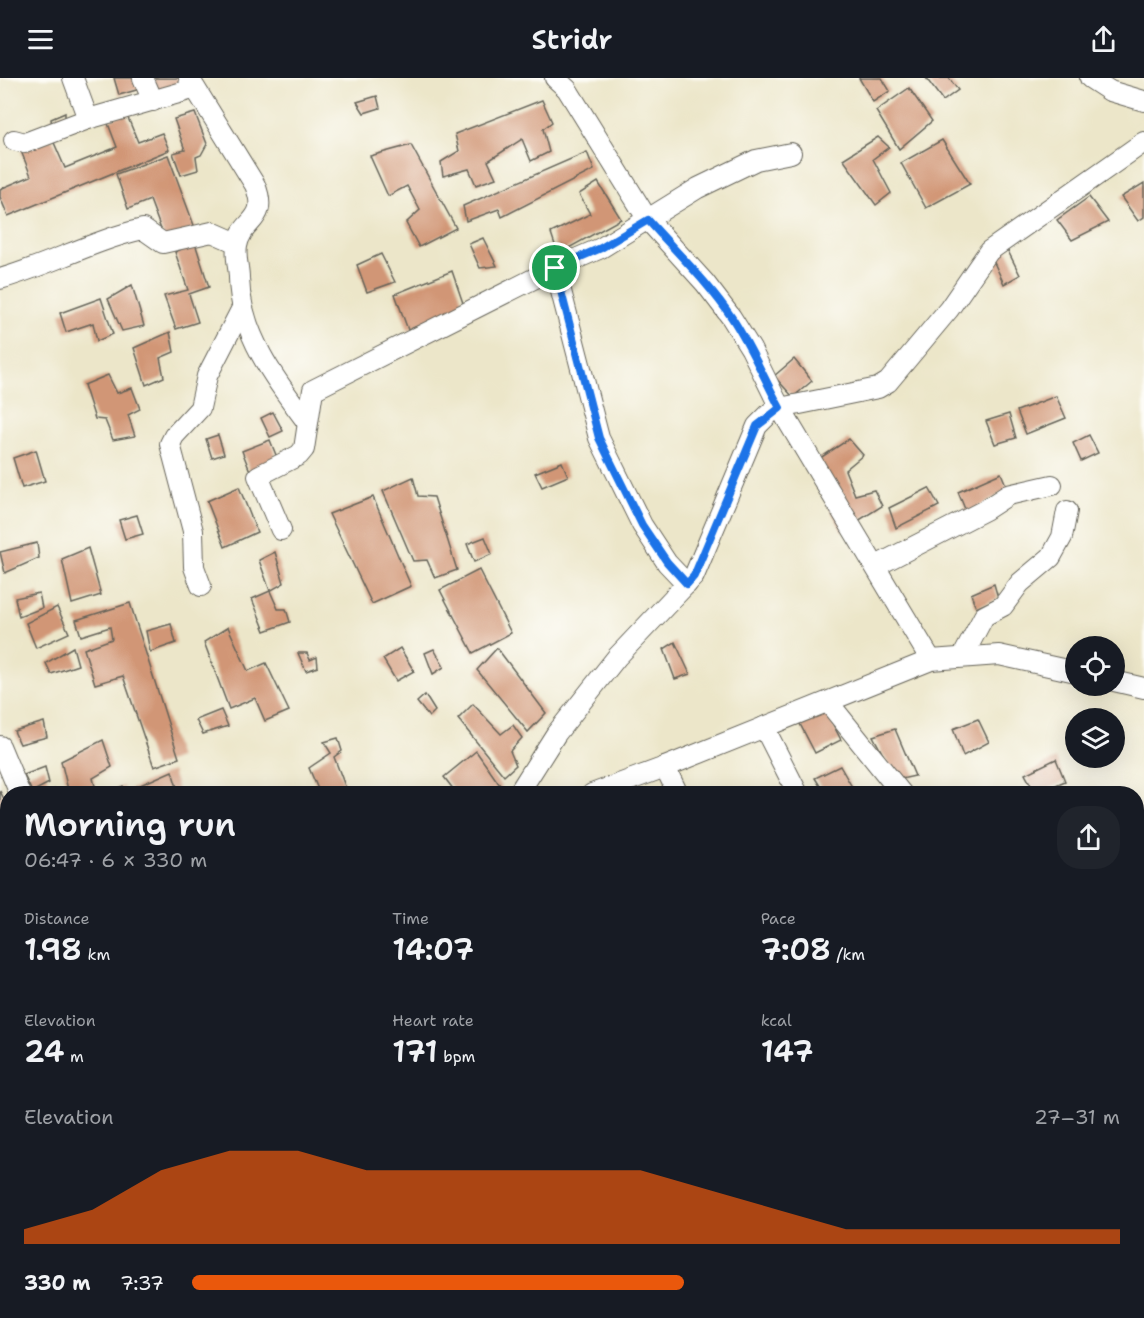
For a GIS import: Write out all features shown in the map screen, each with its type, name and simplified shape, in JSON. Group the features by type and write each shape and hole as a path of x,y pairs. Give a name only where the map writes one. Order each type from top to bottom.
{"street":[{"path":"73,78 88,119"},
{"path":"143,78 153,101"},
{"path":"1090,78 1110,91 1144,101"},
{"path":"568,82 648,220 705,283 731,317 751,349 780,408 931,660"},
{"path":"14,140 25,143 88,119 153,101 191,83 255,185 261,200 259,213 237,243 238,286 242,308 268,369 307,422"},
{"path":"523,786 556,734 617,657 687,584 699,566 757,426 780,408 878,388 888,382 949,309 989,251 1144,142"},
{"path":"281,530 258,476 298,456 304,449 313,390 555,268 601,248 698,188 756,160 791,153"},
{"path":"0,279 70,255 109,237 143,228 163,243 212,232 237,243"},
{"path":"555,268 599,438 642,525 667,562 687,584"},
{"path":"201,586 194,567 193,531 170,444 174,436 200,408 207,376 242,308"},
{"path":"876,566 985,510 1008,495 1052,485"},
{"path":"963,656 984,616 1003,606 1020,583 1051,557 1062,537 1067,511"},
{"path":"614,786 931,660 963,656 999,656 1065,670"},
{"path":"1125,684 1144,688"},
{"path":"828,702 896,786"},
{"path":"764,727 794,786"},
{"path":"0,746 17,786"},
{"path":"665,767 674,786"}],"building":[{"path":"114,78 137,78 140,89 119,95"},
{"path":"152,78 181,78 183,84 158,93"},
{"path":"859,78 882,78 890,91 873,102"},
{"path":"926,78 949,78 958,90 943,101"},
{"path":"909,88 932,121 899,149 876,111"},
{"path":"377,96 380,108 364,113 357,102"},
{"path":"542,100 552,122 543,129 549,152 531,161 522,139 488,161 496,178 476,185 469,169 443,176 441,162 459,151 455,134"},
{"path":"65,113 65,122 52,128 51,119"},
{"path":"126,113 138,142 162,133 169,150 8,216 0,197 0,189 31,176 21,151 52,138 65,168 117,147 107,121"},
{"path":"195,113 207,144 201,155 196,157 198,170 181,175 173,153 185,150 174,119"},
{"path":"878,137 889,147 873,159 891,193 876,205 843,159"},
{"path":"942,140 970,184 926,208 901,163"},
{"path":"411,145 456,228 419,247 406,223 420,210 407,186 388,196 370,156"},
{"path":"587,152 594,170 502,217 499,209 466,221 463,206"},
{"path":"168,155 195,228 165,240 150,200 128,209 116,174"},
{"path":"598,182 621,219 558,254 551,233 590,214 579,194"},
{"path":"1144,183 1144,217 1138,221 1121,197"},
{"path":"1089,197 1108,222 1072,240 1057,220"},
{"path":"483,238 497,266 480,268 469,244"},
{"path":"195,243 209,287 189,294 198,322 176,329 164,296 188,290 175,252"},
{"path":"1006,247 1020,275 1004,284 991,256"},
{"path":"381,254 395,282 367,292 357,265"},
{"path":"452,271 464,306 408,330 395,294"},
{"path":"132,285 144,326 122,331 108,299"},
{"path":"101,298 113,334 97,341 93,323 66,332 60,313"},
{"path":"170,332 174,352 160,358 164,377 146,385 134,348"},
{"path":"794,359 812,381 793,397 774,376"},
{"path":"108,375 117,393 132,388 140,409 128,415 135,436 113,440 105,420 95,419 84,385"},
{"path":"1056,396 1066,418 1026,434 1017,411"},
{"path":"273,412 283,431 270,437 261,418"},
{"path":"1009,414 1016,438 995,444 986,421"},
{"path":"218,435 224,454 212,458 206,439"},
{"path":"1089,435 1098,453 1081,461 1073,443"},
{"path":"849,439 863,455 845,470 855,495 874,490 882,506 842,531 808,466"},
{"path":"270,440 278,460 250,471 242,451"},
{"path":"36,450 45,481 22,488 13,458"},
{"path":"562,462 568,476 542,487 535,473"},
{"path":"1001,473 1008,490 967,514 958,492"},
{"path":"413,477 418,496 434,497 457,570 435,578 427,560 413,561 383,491"},
{"path":"239,487 257,532 225,547 207,501"},
{"path":"929,488 939,506 896,528 889,508"},
{"path":"373,497 411,586 372,604 329,514"},
{"path":"137,515 143,534 125,539 119,520"},
{"path":"485,537 492,554 474,562 467,544"},
{"path":"37,543 39,558 5,573 0,552"},
{"path":"88,548 101,595 72,604 62,559"},
{"path":"275,552 284,583 270,591 259,560"},
{"path":"479,570 511,633 473,653 440,590"},
{"path":"994,584 998,598 976,608 971,594"},
{"path":"270,591 278,609 286,609 290,622 265,631 252,599"},
{"path":"39,593 42,608 19,617 15,598"},
{"path":"130,603 179,758 154,767 123,676 95,684 84,649 112,639 110,627 81,636 76,620"},
{"path":"57,607 69,633 36,648 26,623"},
{"path":"171,624 176,643 150,652 146,631"},
{"path":"228,627 248,671 266,663 289,711 265,721 255,698 229,709 204,642"},
{"path":"675,642 690,674 675,679 664,649"},
{"path":"73,647 78,665 51,674 46,663"},
{"path":"400,648 414,671 396,681 383,659"},
{"path":"497,648 546,713 528,732 477,670"},
{"path":"434,649 444,667 433,674 425,653"},
{"path":"298,653 307,653 310,660 317,657 318,667 306,671"},
{"path":"425,695 435,711 429,717 417,702"},
{"path":"473,704 501,734 513,725 522,738 510,751 516,765 504,776 458,719"},
{"path":"825,709 841,740 815,753 799,722"},
{"path":"221,710 228,726 203,734 196,720"},
{"path":"978,719 989,742 963,756 953,729"},
{"path":"44,722 47,737 20,744 14,731"},
{"path":"895,729 915,776 897,780 873,736"},
{"path":"338,738 342,751 334,757 345,786 317,786 309,768 331,753 324,742"},
{"path":"103,740 112,767 93,778 95,786 67,786 61,761"},
{"path":"476,751 501,786 451,786 444,777"},
{"path":"1056,759 1065,781 1054,786 1032,786 1025,774"},
{"path":"840,766 851,786 820,786 815,778"},
{"path":"45,767 49,783 43,786 29,786 24,775"},
{"path":"172,771 177,786 138,786"}],"route":[{"path":"648,220 705,283 731,317 751,349 780,408 771,412 757,426 734,486 694,576 687,584 667,562 642,525 599,438 555,268 601,248 648,220"}]}
